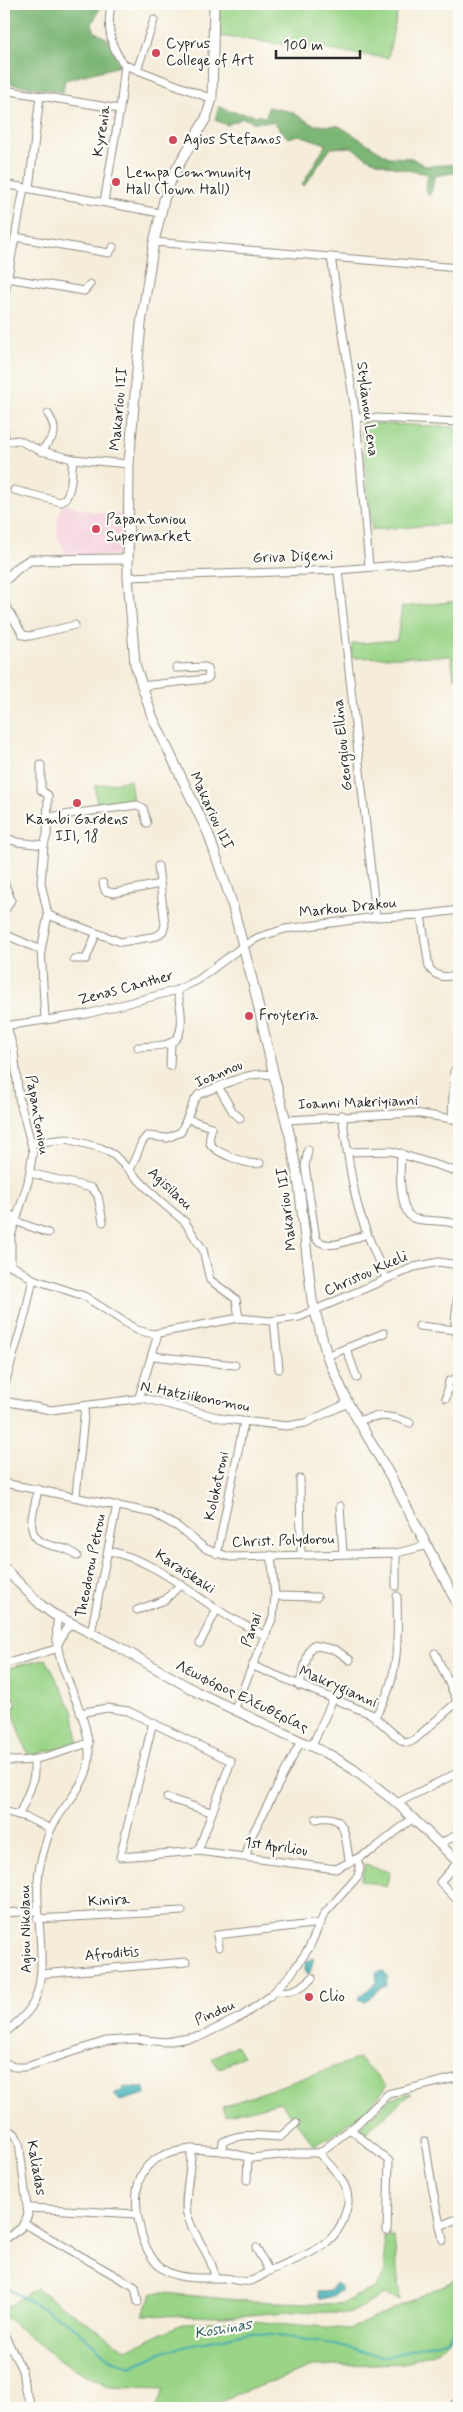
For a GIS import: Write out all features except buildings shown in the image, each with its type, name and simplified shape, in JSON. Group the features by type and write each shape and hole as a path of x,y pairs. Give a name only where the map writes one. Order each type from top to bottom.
{"main road":[{"name":"Makariou III","path":"214,4 212,98 206,118 173,175 160,213 141,324 129,464 128,577 135,664 152,716 217,857 243,946 274,1076 287,1120 299,1185 314,1312 327,1356 348,1403 428,1545 459,1607"},
{"path":"4,581 19,566 30,560 128,559"},
{"name":"Λεωφόρος Ελευθερίας","path":"4,1568 41,1605 58,1617 92,1633 197,1692 312,1746 353,1769 397,1803 459,1863"}],"street":[{"path":"111,4 108,29 116,54 125,65 212,98"},
{"path":"137,70 154,20"},
{"name":"Kyrenia","path":"104,202 120,109 125,65"},
{"path":"4,90 120,109"},
{"path":"4,298 15,237 27,188 40,96"},
{"path":"4,184 160,213"},
{"path":"15,237 109,253 113,247"},
{"path":"154,242 459,268"},
{"name":"Stylianou Lena","path":"331,257 356,417 369,566"},
{"path":"8,278 84,291 90,284"},
{"path":"41,451 53,439 55,429 48,414"},
{"path":"356,417 459,422"},
{"path":"4,428 4,442 18,440 41,451 73,459 129,464"},
{"path":"14,490 61,502 68,493 73,459"},
{"name":"Griva Digeni","path":"128,577 338,570 459,560"},
{"name":"Georgiou Ellina","path":"338,570 376,917"},
{"path":"4,603 23,635 30,636 75,625"},
{"path":"141,686 206,679 209,677 208,668 205,667 176,668"},
{"path":"41,765 41,790 48,795 47,835 44,844 41,883 48,915 41,950 45,1019"},
{"path":"48,817 137,806 143,808 148,823"},
{"path":"4,837 22,843 44,844"},
{"path":"48,915 96,934 126,942 161,933 164,929 165,920 158,866"},
{"path":"4,882 11,900 4,912"},
{"path":"103,883 105,891 114,893 160,884"},
{"name":"Markou Drakou","path":"243,946 259,937 285,929 376,917 422,915 459,910"},
{"path":"422,915 429,967 432,972 442,977 459,976"},
{"path":"4,934 41,950"},
{"path":"74,959 86,959 96,934"},
{"name":"Zenas Canther","path":"6,1026 87,1014 178,990 198,980 243,946"},
{"path":"170,1066 171,1043 179,1033 180,1026 181,1014 178,990"},
{"name":"Papantoniou","path":"6,1026 14,1052 19,1098 32,1143 30,1173 11,1236 7,1265"},
{"path":"138,1048 171,1043"},
{"path":"454,1071 456,1119"},
{"name":"Ioannou","path":"130,1170 144,1138 150,1135 172,1138 181,1132 197,1095 220,1088 253,1074 265,1073 274,1076"},
{"path":"220,1088 233,1112 240,1118"},
{"name":"Ioanni Makriyianni","path":"287,1120 342,1115 414,1113 456,1119"},
{"path":"342,1115 354,1189 366,1234 386,1278"},
{"path":"188,1119 211,1126 210,1140 214,1147 246,1163 253,1165 260,1163"},
{"name":"Agisilaou","path":"32,1143 66,1139 108,1151 130,1170 159,1200 180,1216 194,1233 206,1254 208,1276 213,1282 235,1297 239,1318"},
{"path":"308,1150 305,1166 316,1238 323,1244 331,1246 366,1234"},
{"path":"347,1152 382,1150 401,1153 459,1172"},
{"path":"401,1153 400,1180 408,1214 414,1219 459,1225"},
{"path":"30,1173 92,1188 98,1196 103,1222"},
{"path":"4,1213 48,1233"},
{"name":"Christou Kkeli","path":"158,1334 239,1318 274,1321 299,1317 314,1312 406,1269 429,1263 459,1266"},
{"path":"7,1265 33,1280 84,1296 141,1332 158,1334 139,1398"},
{"path":"4,1387 33,1280"},
{"path":"459,1284 456,1330 459,1345"},
{"path":"274,1321 279,1369"},
{"path":"419,1326 456,1330"},
{"path":"327,1356 384,1333"},
{"path":"346,1348 357,1378"},
{"path":"153,1356 234,1366"},
{"path":"446,1398 449,1381 459,1378"},
{"name":"N. Hatziikonomou","path":"4,1401 46,1410 139,1398 244,1422 299,1424 348,1403"},
{"path":"76,1496 85,1406"},
{"path":"358,1421 369,1417 390,1416 410,1424"},
{"name":"Kolokotroni","path":"217,1554 244,1422"},
{"path":"300,1479 301,1554"},
{"name":"Christ. Polydorou","path":"4,1483 117,1504 163,1517 206,1549 230,1557 396,1553 428,1545"},
{"path":"38,1489 32,1527 33,1537 40,1542 69,1550 77,1556"},
{"name":"Theodorou Petrou","path":"92,1633 117,1504"},
{"path":"340,1506 343,1553"},
{"name":"Karaiskaki","path":"108,1551 148,1563 217,1609 266,1636"},
{"path":"396,1553 396,1586"},
{"name":"Panai","path":"234,1710 273,1617 275,1596 271,1556"},
{"path":"137,1610 169,1597 181,1584"},
{"path":"275,1596 317,1597"},
{"path":"376,1716 389,1686 397,1655 397,1596"},
{"name":"Karaiskaki","path":"200,1643 217,1609"},
{"name":"Agiou Nikolaou","path":"5,2032 26,2014 33,2005 39,1989 41,1974 37,1911 39,1872 51,1829 83,1781 89,1759 89,1743 56,1648 58,1617"},
{"path":"4,1664 56,1648 65,1630 72,1624"},
{"path":"299,1686 309,1651 313,1645 336,1650 350,1660"},
{"name":"Makrygianni","path":"253,1666 376,1716 402,1741 408,1742 414,1740 454,1706 456,1698 435,1653"},
{"path":"312,1746 333,1699"},
{"path":"80,1713 107,1708 120,1709 153,1722 231,1761 198,1851"},
{"name":"1st Apriliou","path":"153,1722 120,1857 198,1851 331,1869 354,1861 383,1843 413,1818"},
{"path":"246,1856 251,1837 301,1741"},
{"path":"4,1760 15,1762 34,1760 89,1743"},
{"path":"19,1815 36,1771 34,1760"},
{"path":"397,1803 459,1772"},
{"path":"167,1798 211,1812"},
{"path":"4,1811 19,1815 51,1829"},
{"name":"Pindou","path":"4,2062 14,2067 26,2067 106,2041 136,2038 165,2042 201,2036 242,2016 277,1990 301,1962 324,1914 358,1876 360,1868 354,1861 342,1824 328,1818 316,1819"},
{"path":"438,1844 459,1834"},
{"path":"459,1863 440,1882 459,1902"},
{"path":"4,1913 37,1911"},
{"name":"Kinira","path":"37,1919 182,1911"},
{"path":"219,1946 217,1935 321,1923"},
{"name":"Afroditis","path":"41,1974 186,1962"},
{"path":"277,1990 282,1992 294,1990 312,1978"},
{"path":"319,2152 344,2182 348,2200 342,2227 326,2245 269,2271 250,2282 174,2274 157,2266 146,2249 137,2214 137,2188 141,2177 151,2161 159,2155 191,2149 222,2151 248,2157 319,2152 350,2128 388,2094 459,2077"},
{"path":"222,2151 222,2142 230,2138 246,2134 280,2138 296,2123"},
{"name":"Kaliadas","path":"4,2126 13,2132 19,2142 29,2208 25,2224"},
{"path":"350,2128 389,2161 387,2231"},
{"path":"425,2141 432,2186 444,2240"},
{"path":"191,2149 192,2166 186,2208 189,2222 213,2267 215,2278"},
{"path":"247,2180 248,2157"},
{"path":"29,2208 137,2214"},
{"path":"440,2226 459,2218"},
{"path":"4,2240 25,2224 135,2287 138,2302"},
{"path":"256,2248 269,2271"},
{"path":"5,2338 22,2370 25,2390 32,2408"},
{"path":"450,2408 459,2400"}],"shaded area":[{"name":"Papantoniou Supermarket","path":"63,504 95,512 127,515 125,555 66,555 57,535 58,516"}],"green space":[{"path":"4,4 102,4 92,24 95,32 108,39 120,66 65,80 63,92 4,83"},
{"path":"220,4 399,4 388,58 219,36"},
{"path":"219,106 228,111 266,117 268,107 292,112 314,125 339,126 389,157 412,158 425,166 459,164 459,172 434,176 432,190 429,195 426,189 428,174 378,162 368,158 352,147 331,148 304,186 302,185 326,144 299,135 288,138 274,122 253,122 243,118 227,125 215,120"},
{"path":"361,423 459,427 459,523 372,530"},
{"path":"459,601 459,677 454,677 451,656 352,658 352,644 397,640 402,607"},
{"path":"130,780 133,802 116,804 113,801 102,802 97,807 95,786"},
{"path":"46,1659 74,1713 78,1744 28,1756 4,1684 4,1669"},
{"path":"365,1865 390,1872 386,1887 361,1880"},
{"path":"236,2045 243,2056 219,2069 212,2058"},
{"path":"359,2058 386,2086 363,2112 315,2146 280,2102 226,2116 222,2107"},
{"path":"411,2093 363,2135 360,2131 366,2122 391,2098"},
{"path":"384,2236 394,2236 400,2300 384,2295 349,2314 302,2311 221,2317 143,2315 153,2292 249,2301 340,2304 376,2287 385,2272"},
{"path":"459,2278 459,2329 437,2352 403,2363 315,2366 200,2408 156,2408 164,2389 110,2387 60,2361 4,2316 4,2309 36,2288 127,2350 184,2323 251,2321 350,2329"}],"water":[{"path":"314,1958 309,1976 305,1971 305,1962"},
{"path":"383,1971 388,1976 387,1986 378,1990 366,2002 359,2001 359,1996 377,1983 376,1973"},
{"path":"125,2087 145,2088 146,2094 120,2101 114,2094"},
{"path":"336,2283 341,2286 341,2290 333,2296 322,2299 319,2297 318,2292 330,2291"}],"waterway":[{"name":"Koshinas","path":"4,2283 12,2291 68,2322 109,2358 130,2367 166,2351 250,2332 322,2342 386,2357 448,2339 459,2318"}],"place":[{"name":"Cyprus College of Art","path":"156,53"},
{"name":"Agios Stefanos","path":"173,140"},
{"name":"Lempa Community Hall (Town Hall)","path":"116,182"},
{"name":"Papantoniou Supermarket","path":"96,529"},
{"name":"Kambi Gardens III, 18","path":"77,803"},
{"name":"Froyteria","path":"249,1016"},
{"name":"Clio","path":"309,1997"}]}
